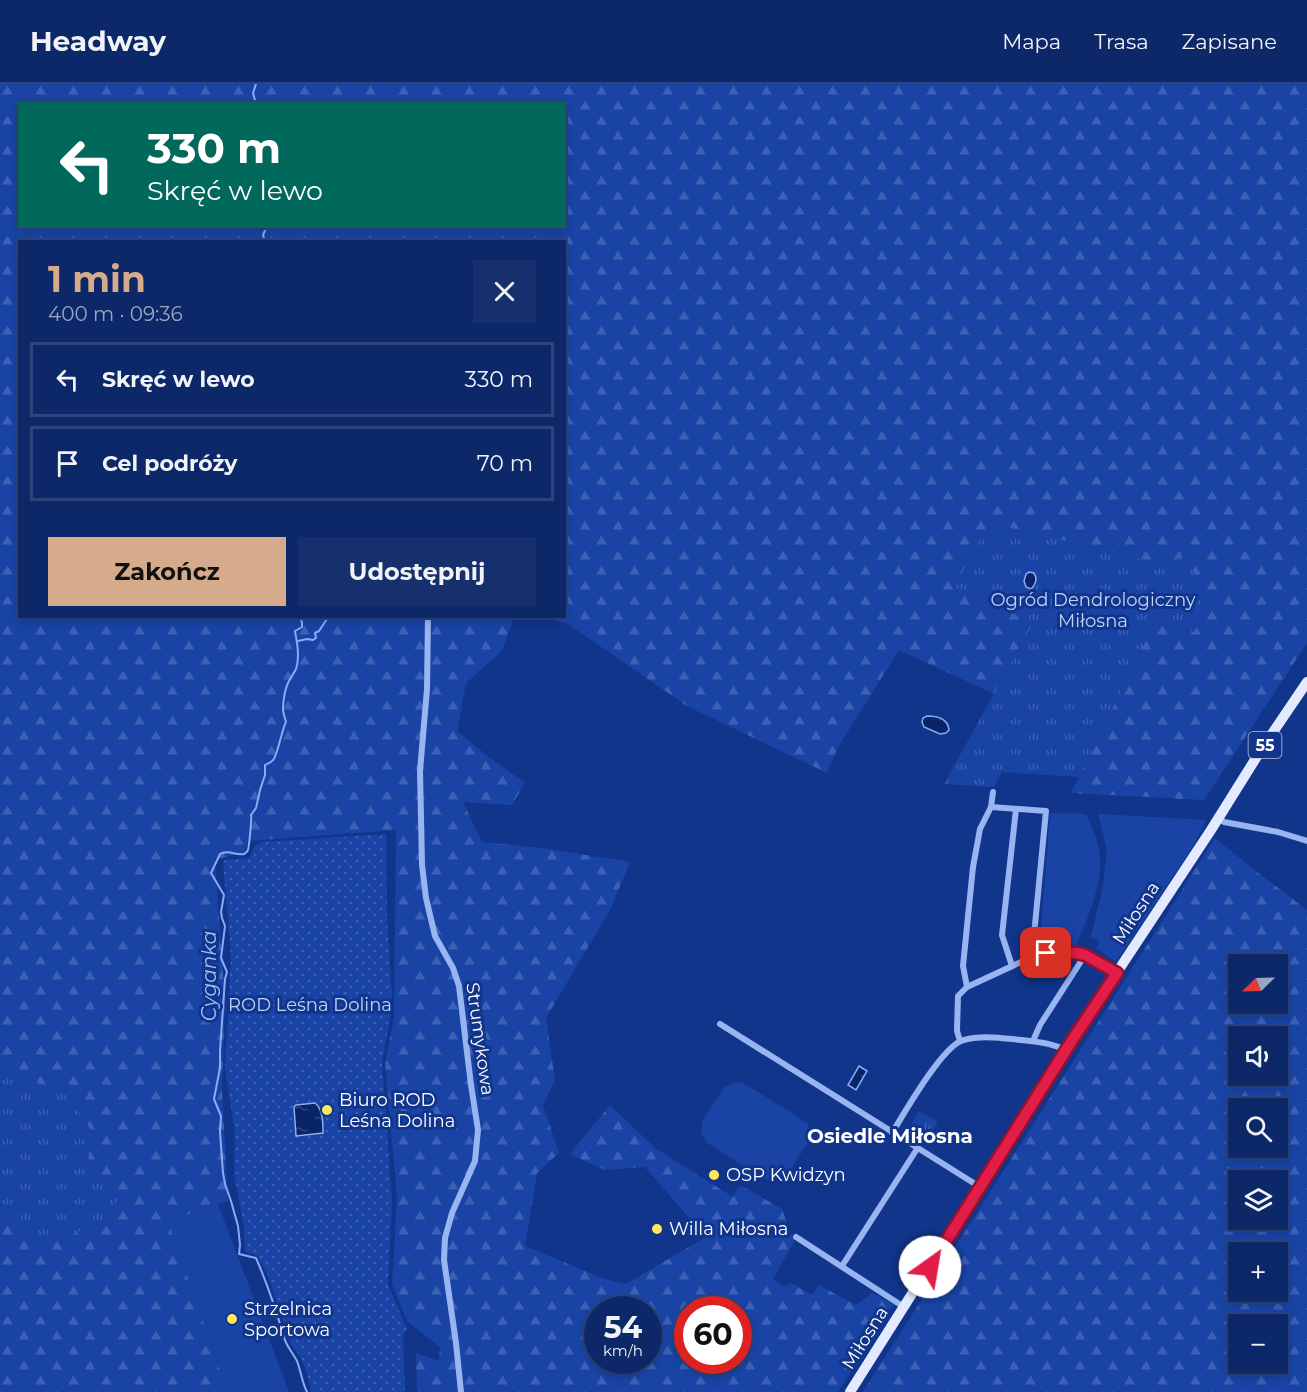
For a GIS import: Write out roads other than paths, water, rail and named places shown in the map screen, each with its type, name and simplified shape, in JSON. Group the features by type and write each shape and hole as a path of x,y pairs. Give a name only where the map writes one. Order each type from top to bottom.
{"main road":[{"name":"55","path":"1221,813 1307,682"},
{"name":"Miłosna","path":"850,1392 1067,1050 1221,813"}],"street":[{"name":"Strumykowa","path":"428,618 428,689 420,771 422,865 426,898 435,936 453,968 459,986 478,1130 475,1161 452,1213 445,1238 444,1260 461,1392"},
{"path":"967,987 963,966 973,867 980,829 991,807 993,792"},
{"path":"991,807 1046,811 1034,947 1036,955"},
{"path":"1012,966 1002,935 1016,809"},
{"path":"1221,813 1224,822 1278,832 1307,841"},
{"path":"960,1041 957,1031 958,996 967,987 1036,955 1076,953 1085,955 1117,973"},
{"path":"1033,1041 1040,1025 1085,955"},
{"path":"720,1024 980,1187"},
{"path":"892,1133 929,1076 952,1046 960,1041 991,1037 1033,1041 1056,1045 1067,1050"},
{"path":"842,1266 918,1149"},
{"path":"796,1237 904,1307"}],"water":[{"path":"1029,572 1034,573 1036,577 1031,589 1026,587 1024,581"},
{"path":"927,716 941,719 947,723 949,730 940,734 924,727 923,718"},
{"path":"859,1066 867,1071 856,1090 848,1085"},
{"path":"315,1103 321,1113 323,1133 296,1136 294,1107"}],"waterway":[{"name":"Cyganka","path":"255,102 253,93 256,84"},
{"name":"Cyganka","path":"264,240 263,235 266,228"},
{"name":"Cyganka","path":"300,618 302,627 295,631 298,650 296,669 286,687 283,702 286,722 275,758 265,765 265,775 256,808 251,815 248,850 244,854 226,852 220,854 211,873 224,895 221,912 225,926 221,958 227,972 220,1068 214,1099 221,1116 220,1132 225,1184 238,1226 239,1254 256,1258 285,1340 297,1361 307,1392"},
{"path":"298,641 316,638 315,633 328,618"}],"place":[{"name":"Biuro ROD Leśna Dolina","path":"327,1110"},
{"name":"OSP Kwidzyn","path":"714,1175"},
{"name":"Willa Miłosna","path":"657,1229"},
{"name":"Strzelnica Sportowa","path":"232,1319"}],"district":[{"name":"Osiedle Miłosna","path":"890,1136"}],"park label":[{"name":"Ogród Dendrologiczny Miłosna","path":"1093,610"},
{"name":"ROD Leśna Dolina","path":"310,1005"}]}
